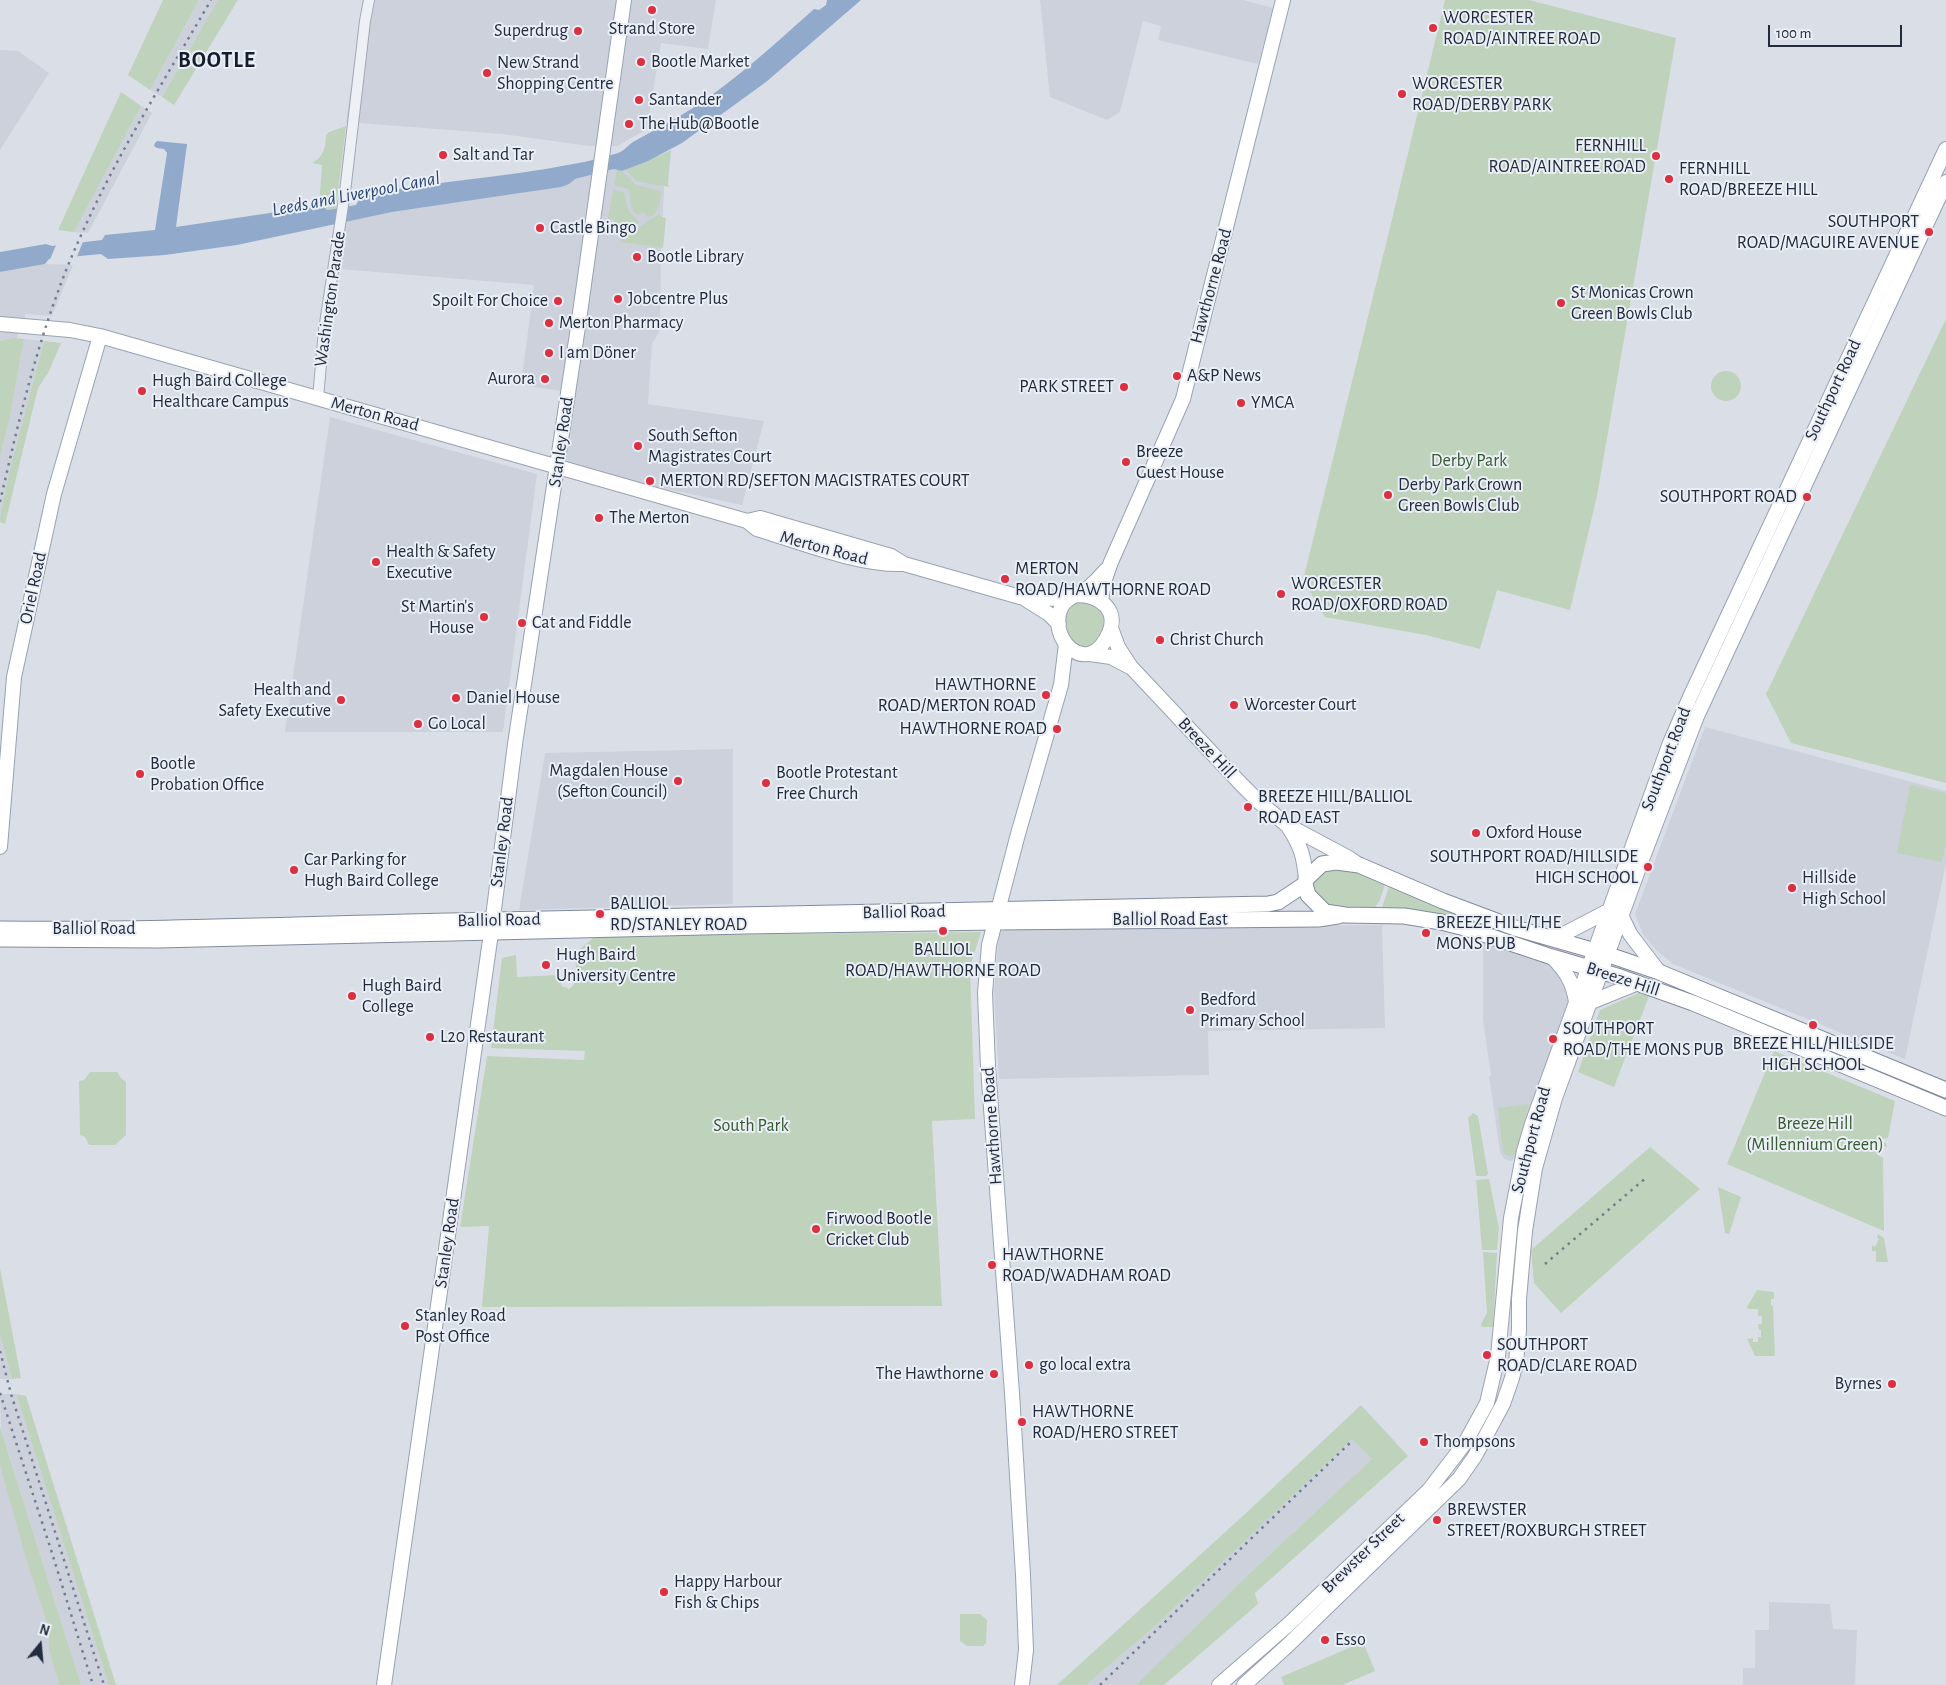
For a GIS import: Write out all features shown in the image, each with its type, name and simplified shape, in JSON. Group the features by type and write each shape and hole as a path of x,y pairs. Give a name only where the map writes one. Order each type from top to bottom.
{"highway":[{"name":"Breeze Hill","path":"1946,1090 1658,972 1601,953 1542,938 1443,902 1359,865 1336,862 1322,864 1306,881 1308,895 1325,912 1345,915 1404,916 1465,928 1638,983 1702,1007 1946,1108"},
{"name":"Balliol Road East","path":"996,916 1268,904 1278,902 1306,881"},
{"name":"Balliol Road East","path":"996,916 1318,919 1345,915"},
{"name":"Balliol Road","path":"0,929 93,930 491,926 996,916"},
{"name":"Balliol Road","path":"0,939 168,940 491,926"}],"main road":[{"name":"Stanley Road","path":"384,1685 515,744 558,466 624,0"},
{"name":"Hawthorne Road","path":"1101,600 1111,562 1183,400 1283,0"},
{"name":"Southport Road","path":"1487,1402 1498,1356 1511,1218 1524,1151 1576,1003 1595,970 1616,913 1670,743 1946,149"},
{"name":"Southport Road","path":"1616,913 1641,862 1697,716 1946,182"},
{"name":"Merton Road","path":"0,324 70,330 100,336 747,520 760,518 892,556 904,564 1020,597 1037,605 1050,614 1059,624"},
{"name":"Oriel Road","path":"0,847 14,677 54,494 100,336"},
{"name":"Hawthorne Road","path":"1074,596 1097,581 1111,562"},
{"path":"1074,596 1092,596 1101,600 1111,612 1110,628 1103,644 1098,650 1088,655 1073,652 1066,644 1059,624 1062,606 1074,596"},
{"name":"Merton Road","path":"1020,597 1039,599 1074,596"},
{"name":"Breeze Hill","path":"1110,628 1131,667 1242,785 1287,825 1299,842 1304,856 1306,881"},
{"name":"Hawthorne Road","path":"1022,1685 1026,1650 1023,1575 1012,1393 988,1067 985,993 989,945 1061,685 1066,644"},
{"name":"Hawthorne Road","path":"1061,685 1074,664 1088,655"},
{"name":"Breeze Hill","path":"1088,655 1111,657 1131,667"},
{"name":"Breeze Hill","path":"1287,825 1350,858 1359,865"},
{"path":"1542,938 1562,935 1616,913 1658,972"},
{"path":"1552,957 1568,976 1573,987 1576,1003"},
{"name":"Southport Road","path":"1503,1404 1516,1362 1525,1231 1536,1168 1555,1098 1591,1002 1595,970"},
{"path":"1591,1002 1638,983"},
{"name":"Brewster Street","path":"1219,1685 1289,1624 1429,1490 1465,1443 1487,1402"},
{"name":"Brewster Street","path":"1244,1685 1287,1646 1459,1479 1475,1456 1503,1404"}],"street":[{"name":"Washington Parade","path":"318,398 326,314 337,245 367,0"}],"shaded area":[{"path":"199,0 218,0 162,97 150,90"},
{"path":"363,0 716,0 708,49 661,43 647,129 618,146 589,146 502,134 346,122"},
{"path":"1040,0 1243,0 1273,8 1258,64 1158,40 1161,26 1143,21 1120,112 1107,120 1050,97"},
{"path":"0,50 18,51 49,73 0,150"},
{"path":"141,106 152,113 88,233 74,232"},
{"path":"666,153 661,246 660,330 652,344 648,404 764,421 742,505 558,466 568,392 521,385 534,285 339,269 344,222 392,212 521,193 614,169 622,171"},
{"path":"45,264 73,265 52,316 26,314 17,338 0,341 0,272"},
{"path":"24,339 44,341 9,473 0,517 0,456 9,421"},
{"path":"330,417 537,474 503,732 285,732"},
{"name":"Hillside High School","path":"1705,727 1946,791 1946,863 1905,1059 1673,964 1656,950 1643,934 1635,914"},
{"path":"733,749 733,904 519,910 545,753"},
{"name":"Bedford Primary School","path":"1382,925 1385,1028 1208,1031 1209,1075 999,1079 994,992 999,934 1008,927"},
{"path":"1483,940 1552,964 1572,994 1518,1156 1511,1161 1504,1159 1500,1152 1489,1076 1491,1075 1483,1020"},
{"path":"0,1334 12,1379 0,1379"},
{"path":"0,1394 16,1394 109,1685 81,1685 1,1430"},
{"path":"1352,1438 1372,1459 1249,1574 1136,1685 1086,1685 1154,1627"},
{"path":"0,1466 47,1623 49,1650 59,1685 0,1685"},
{"path":"1769,1602 1830,1604 1833,1629 1857,1630 1855,1685 1743,1685 1743,1668 1755,1668 1755,1630 1769,1630"}],"green space":[{"path":"163,0 199,0 150,90 128,75"},
{"path":"218,0 238,0 174,105 162,97"},
{"name":"Derby Park","path":"1445,0 1529,0 1676,38 1597,496 1570,610 1497,590 1480,649 1426,635 1325,617 1303,580"},
{"path":"121,92 141,106 74,232 58,230"},
{"path":"346,126 336,208 327,210 323,206 319,206 322,165 312,163 323,152 326,135 329,132"},
{"path":"671,150 669,187 636,181 626,169 648,161"},
{"path":"617,170 622,171 636,185 661,191 659,206 653,215 649,217 643,212 638,215 632,210 628,189 614,185"},
{"path":"613,190 624,192 628,210 639,222 633,227 617,233 614,220 608,218"},
{"path":"659,214 666,218 663,248 621,242 619,236 635,230"},
{"path":"1946,319 1946,783 1791,743 1766,694"},
{"path":"14,338 24,339 9,421 0,456 0,341"},
{"path":"44,341 61,343 48,373 38,388 5,524 0,522 0,517 9,473"},
{"path":"1726,371 1737,375 1741,386 1737,397 1726,401 1715,397 1711,386 1715,375"},
{"path":"1080,600 1100,607 1104,620 1099,641 1096,640 1096,644 1086,648 1078,647 1074,643 1067,631 1066,624 1067,611"},
{"path":"1910,785 1946,793 1946,843 1942,862 1897,853"},
{"path":"1338,867 1375,878 1385,884 1380,900 1374,909 1334,907 1321,901 1314,889 1316,876 1318,873"},
{"path":"1389,886 1496,930 1434,913 1409,909 1382,908"},
{"name":"South Park","path":"981,932 970,967 975,1119 932,1121 942,1306 482,1307 489,1226 460,1227 487,1056 584,1060 585,1051 491,1048 502,958 516,955 517,977 558,975 562,986 569,989 575,983 576,978 575,953 592,939 592,936"},
{"path":"1639,993 1649,996 1614,1087 1578,1072 1600,1010"},
{"name":"Breeze Hill (Millennium Green)","path":"1774,1051 1895,1101 1888,1138 1883,1139 1882,1142 1886,1143 1887,1147 1881,1145 1878,1155 1883,1158 1884,1231 1727,1164"},
{"path":"90,1072 117,1072 126,1082 126,1135 115,1145 89,1145 85,1137 80,1135 79,1081 84,1080"},
{"path":"1529,1104 1515,1154 1511,1156 1506,1155 1503,1152 1498,1108"},
{"path":"1473,1113 1478,1116 1488,1174 1486,1176 1476,1176 1468,1118"},
{"path":"1650,1147 1700,1189 1561,1313 1534,1283 1531,1250"},
{"path":"1489,1179 1499,1228 1497,1250 1482,1250 1476,1180"},
{"path":"1718,1187 1741,1197 1729,1234 1725,1233"},
{"path":"1878,1234 1884,1238 1888,1262 1876,1262 1876,1251 1872,1251 1872,1245 1875,1247 1879,1239 1877,1238"},
{"path":"1483,1252 1497,1253 1493,1327 1482,1327 1481,1324 1487,1313"},
{"path":"0,1268 21,1378 12,1379 0,1334"},
{"path":"1757,1290 1774,1292 1774,1299 1771,1299 1771,1305 1773,1306 1775,1356 1755,1356 1747,1339 1753,1338 1753,1342 1758,1342 1758,1337 1761,1337 1761,1330 1759,1330 1758,1324 1762,1324 1762,1316 1758,1316 1758,1309 1748,1309 1747,1307"},
{"path":"16,1394 26,1396 116,1685 109,1685"},
{"path":"1361,1405 1408,1456 1255,1593 1258,1604 1164,1685 1136,1685 1249,1574 1372,1459 1352,1439 1154,1627 1086,1685 1057,1685 1245,1514"},
{"path":"0,1427 81,1685 59,1685 49,1650 47,1623 0,1466"},
{"path":"960,1614 980,1614 987,1620 986,1643 983,1646 967,1646 960,1641"},
{"path":"1363,1642 1375,1671 1342,1685 1284,1685 1281,1677"}],"water":[{"path":"827,0 861,0 766,82 682,143 648,161 622,171 614,169 575,179 561,187 392,212 237,245 165,255 108,259 101,254 49,259 45,264 0,272 0,252 46,244 52,246 102,240 105,235 155,230 167,153 164,149 154,146 157,141 187,144 176,227 303,208 323,206 327,210 356,205 364,195 416,186 547,169 618,153 712,95 756,60 814,9 819,10 826,5"}],"pier":[{"path":"84,239 76,259 50,261 48,264 57,243"}],"railway":[{"path":"0,502 34,364 69,264 112,172 211,0"},
{"path":"1545,1264 1647,1177"},
{"path":"0,1351 11,1394 104,1685"},
{"path":"0,1393 93,1685"},
{"path":"1100,1685 1353,1440"}],"place":[{"name":"Strand Store","path":"652,10"},
{"name":"WORCESTER ROAD/AINTREE ROAD","path":"1433,28"},
{"name":"Superdrug","path":"578,31"},
{"name":"Bootle Market","path":"641,62"},
{"name":"New Strand Shopping Centre","path":"487,73"},
{"name":"WORCESTER ROAD/DERBY PARK","path":"1402,94"},
{"name":"Santander","path":"639,100"},
{"name":"The Hub@Bootle","path":"629,124"},
{"name":"Salt and Tar","path":"443,155"},
{"name":"FERNHILL ROAD/AINTREE ROAD","path":"1656,156"},
{"name":"FERNHILL ROAD/BREEZE HILL","path":"1669,179"},
{"name":"Castle Bingo","path":"540,228"},
{"name":"SOUTHPORT ROAD/MAGUIRE AVENUE","path":"1929,232"},
{"name":"Bootle Library","path":"637,257"},
{"name":"Jobcentre Plus","path":"618,299"},
{"name":"Spoilt For Choice","path":"558,301"},
{"name":"St Monicas Crown Green Bowls Club","path":"1561,303"},
{"name":"Merton Pharmacy","path":"549,323"},
{"name":"I am Döner","path":"549,353"},
{"name":"A&P News","path":"1177,376"},
{"name":"Aurora","path":"545,379"},
{"name":"PARK STREET","path":"1124,387"},
{"name":"Hugh Baird College Healthcare Campus","path":"142,391"},
{"name":"YMCA","path":"1241,403"},
{"name":"South Sefton Magistrates Court","path":"638,446"},
{"name":"Breeze Guest House","path":"1126,462"},
{"name":"MERTON RD/SEFTON MAGISTRATES COURT","path":"650,481"},
{"name":"Derby Park Crown Green Bowls Club","path":"1388,495"},
{"name":"SOUTHPORT ROAD","path":"1807,497"},
{"name":"The Merton","path":"599,518"},
{"name":"Health & Safety Executive","path":"376,562"},
{"name":"MERTON ROAD/HAWTHORNE ROAD","path":"1005,579"},
{"name":"WORCESTER ROAD/OXFORD ROAD","path":"1281,594"},
{"name":"St Martin's House","path":"484,617"},
{"name":"Cat and Fiddle","path":"522,623"},
{"name":"Christ Church","path":"1160,640"},
{"name":"HAWTHORNE ROAD/MERTON ROAD","path":"1046,695"},
{"name":"Daniel House","path":"456,698"},
{"name":"Health and Safety Executive","path":"341,700"},
{"name":"Worcester Court","path":"1234,705"},
{"name":"Go Local","path":"418,724"},
{"name":"HAWTHORNE ROAD","path":"1057,729"},
{"name":"Bootle Probation Office","path":"140,774"},
{"name":"Magdalen House (Sefton Council)","path":"678,781"},
{"name":"Bootle Protestant Free Church","path":"766,783"},
{"name":"BREEZE HILL/BALLIOL ROAD EAST","path":"1248,807"},
{"name":"Oxford House","path":"1476,833"},
{"name":"SOUTHPORT ROAD/HILLSIDE HIGH SCHOOL","path":"1648,867"},
{"name":"Car Parking for Hugh Baird College","path":"294,870"},
{"name":"Hillside High School","path":"1792,888"},
{"name":"BALLIOL RD/STANLEY ROAD","path":"600,914"},
{"name":"BALLIOL ROAD/HAWTHORNE ROAD","path":"943,931"},
{"name":"BREEZE HILL/THE MONS PUB","path":"1426,933"},
{"name":"Hugh Baird University Centre","path":"546,965"},
{"name":"Hugh Baird College","path":"352,996"},
{"name":"Bedford Primary School","path":"1190,1010"},
{"name":"BREEZE HILL/HILLSIDE HIGH SCHOOL","path":"1813,1025"},
{"name":"L20 Restaurant","path":"430,1037"},
{"name":"SOUTHPORT ROAD/THE MONS PUB","path":"1553,1039"},
{"name":"Firwood Bootle Cricket Club","path":"816,1229"},
{"name":"HAWTHORNE ROAD/WADHAM ROAD","path":"992,1265"},
{"name":"Stanley Road Post Office","path":"405,1326"},
{"name":"SOUTHPORT ROAD/CLARE ROAD","path":"1487,1355"},
{"name":"go local extra","path":"1029,1365"},
{"name":"The Hawthorne","path":"994,1374"},
{"name":"Byrnes","path":"1892,1384"},
{"name":"HAWTHORNE ROAD/HERO STREET","path":"1022,1422"},
{"name":"Thompsons","path":"1424,1442"},
{"name":"BREWSTER STREET/ROXBURGH STREET","path":"1437,1520"},
{"name":"Happy Harbour Fish & Chips","path":"664,1592"},
{"name":"Esso","path":"1325,1640"}],"district":[{"name":"BOOTLE","path":"217,60"}],"water label":[{"name":"Leeds and Liverpool Canal","path":"356,194"}]}
